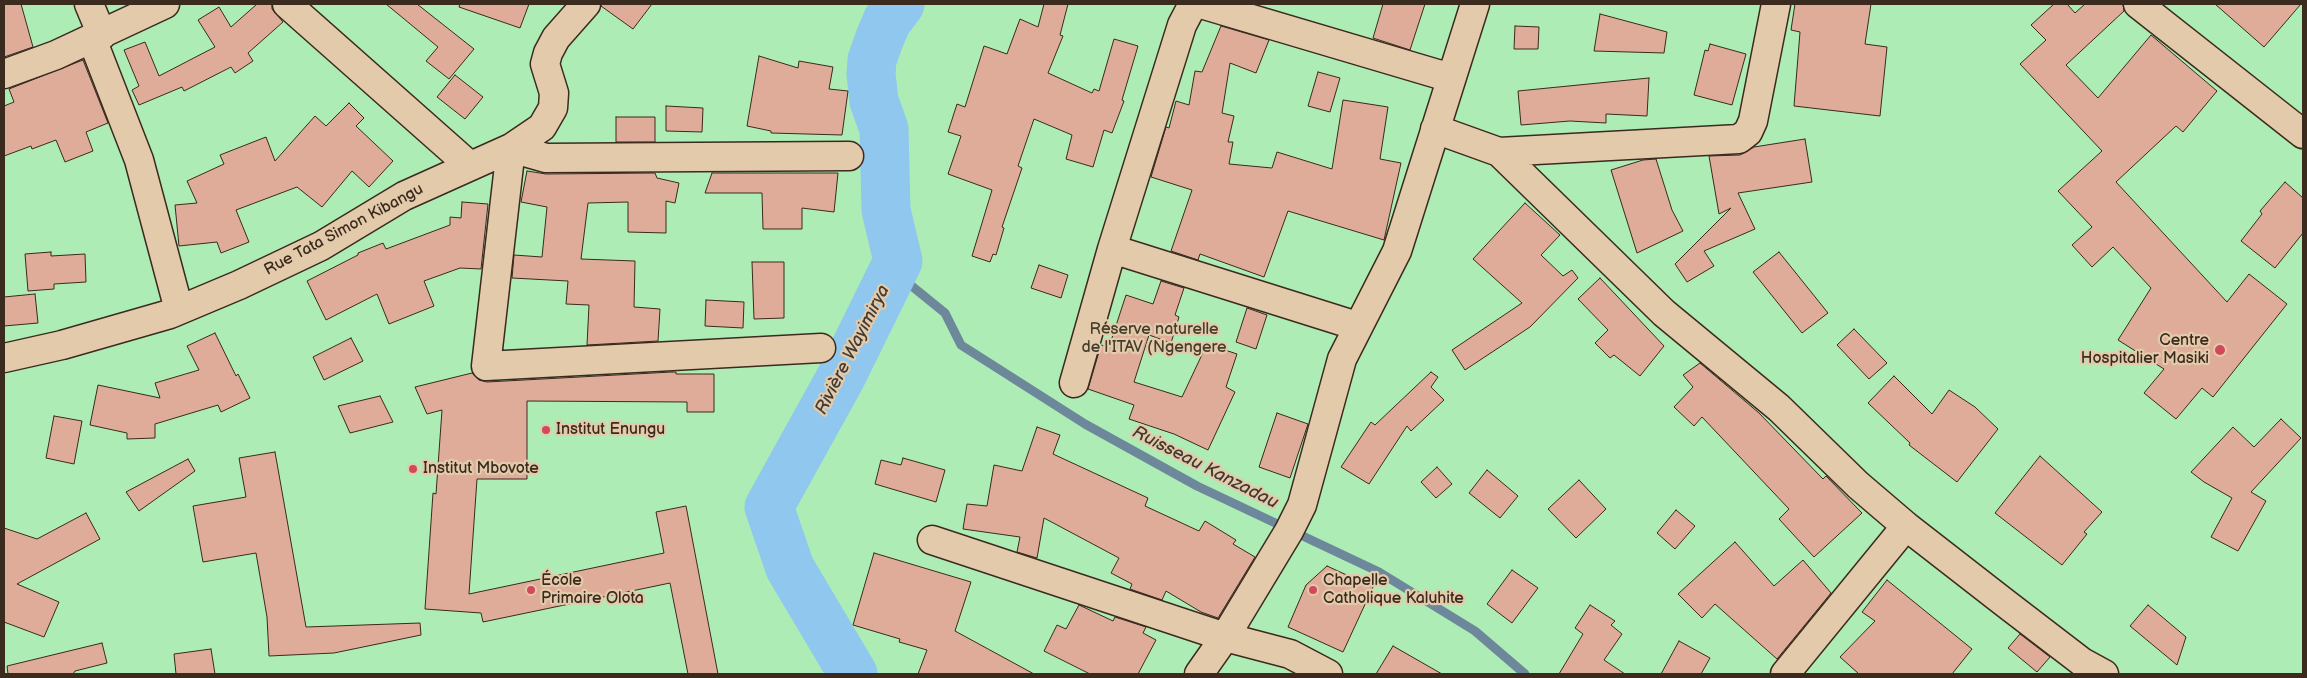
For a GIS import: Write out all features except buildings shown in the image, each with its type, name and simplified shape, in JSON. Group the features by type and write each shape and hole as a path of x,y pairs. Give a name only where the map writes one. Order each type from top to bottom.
{"street":[{"path":"89,4 97,37 139,160 179,310"},
{"path":"4,74 56,55 165,4"},
{"path":"287,4 470,166"},
{"name":"Rue Tata Simon Kibangu","path":"4,358 62,345 179,310 239,285 321,246 404,196 511,148 542,127 553,108 554,93 545,64 548,53 556,38 586,4"},
{"path":"1074,383 1112,249 1182,25 1193,4"},
{"path":"1202,4 1451,78"},
{"path":"1199,674 1225,636 1289,531 1302,505 1342,359 1357,326 1397,251 1475,4"},
{"path":"1435,129 1499,152 1739,139 1748,132 1753,121 1776,4"},
{"path":"2138,4 2303,134"},
{"path":"822,348 486,366 511,148 546,158 849,156"},
{"path":"1499,152 1664,313 1779,408 1858,485 1906,526 2087,670"},
{"path":"1112,249 1357,326"},
{"path":"1785,674 1906,526"},
{"path":"932,540 1225,636 1290,654 1328,674"}],"green space":[{"name":"Réserve naturelle de l'ITAV (Ngengere","path":"4,4 2303,4 2303,674 4,674"}],"waterway":[{"name":"Rivière Wayimirya","path":"853,674 790,568 769,507 841,377 898,261 886,210 884,129 874,101 871,74 872,60 879,40 887,21 900,4"},
{"name":"Ruisseau Kanzadau","path":"898,261 908,283 945,313 961,345 1085,424 1197,486 1379,572 1475,631 1525,674"}],"place":[{"name":"Centre Hospitalier Masiki","path":"2220,350"},
{"name":"Institut Enungu","path":"546,430"},
{"name":"Institut Mbovote","path":"413,469"},
{"name":"École Primaire Olota","path":"531,590"},
{"name":"Chapelle Catholique Kaluhite","path":"1313,590"}]}
